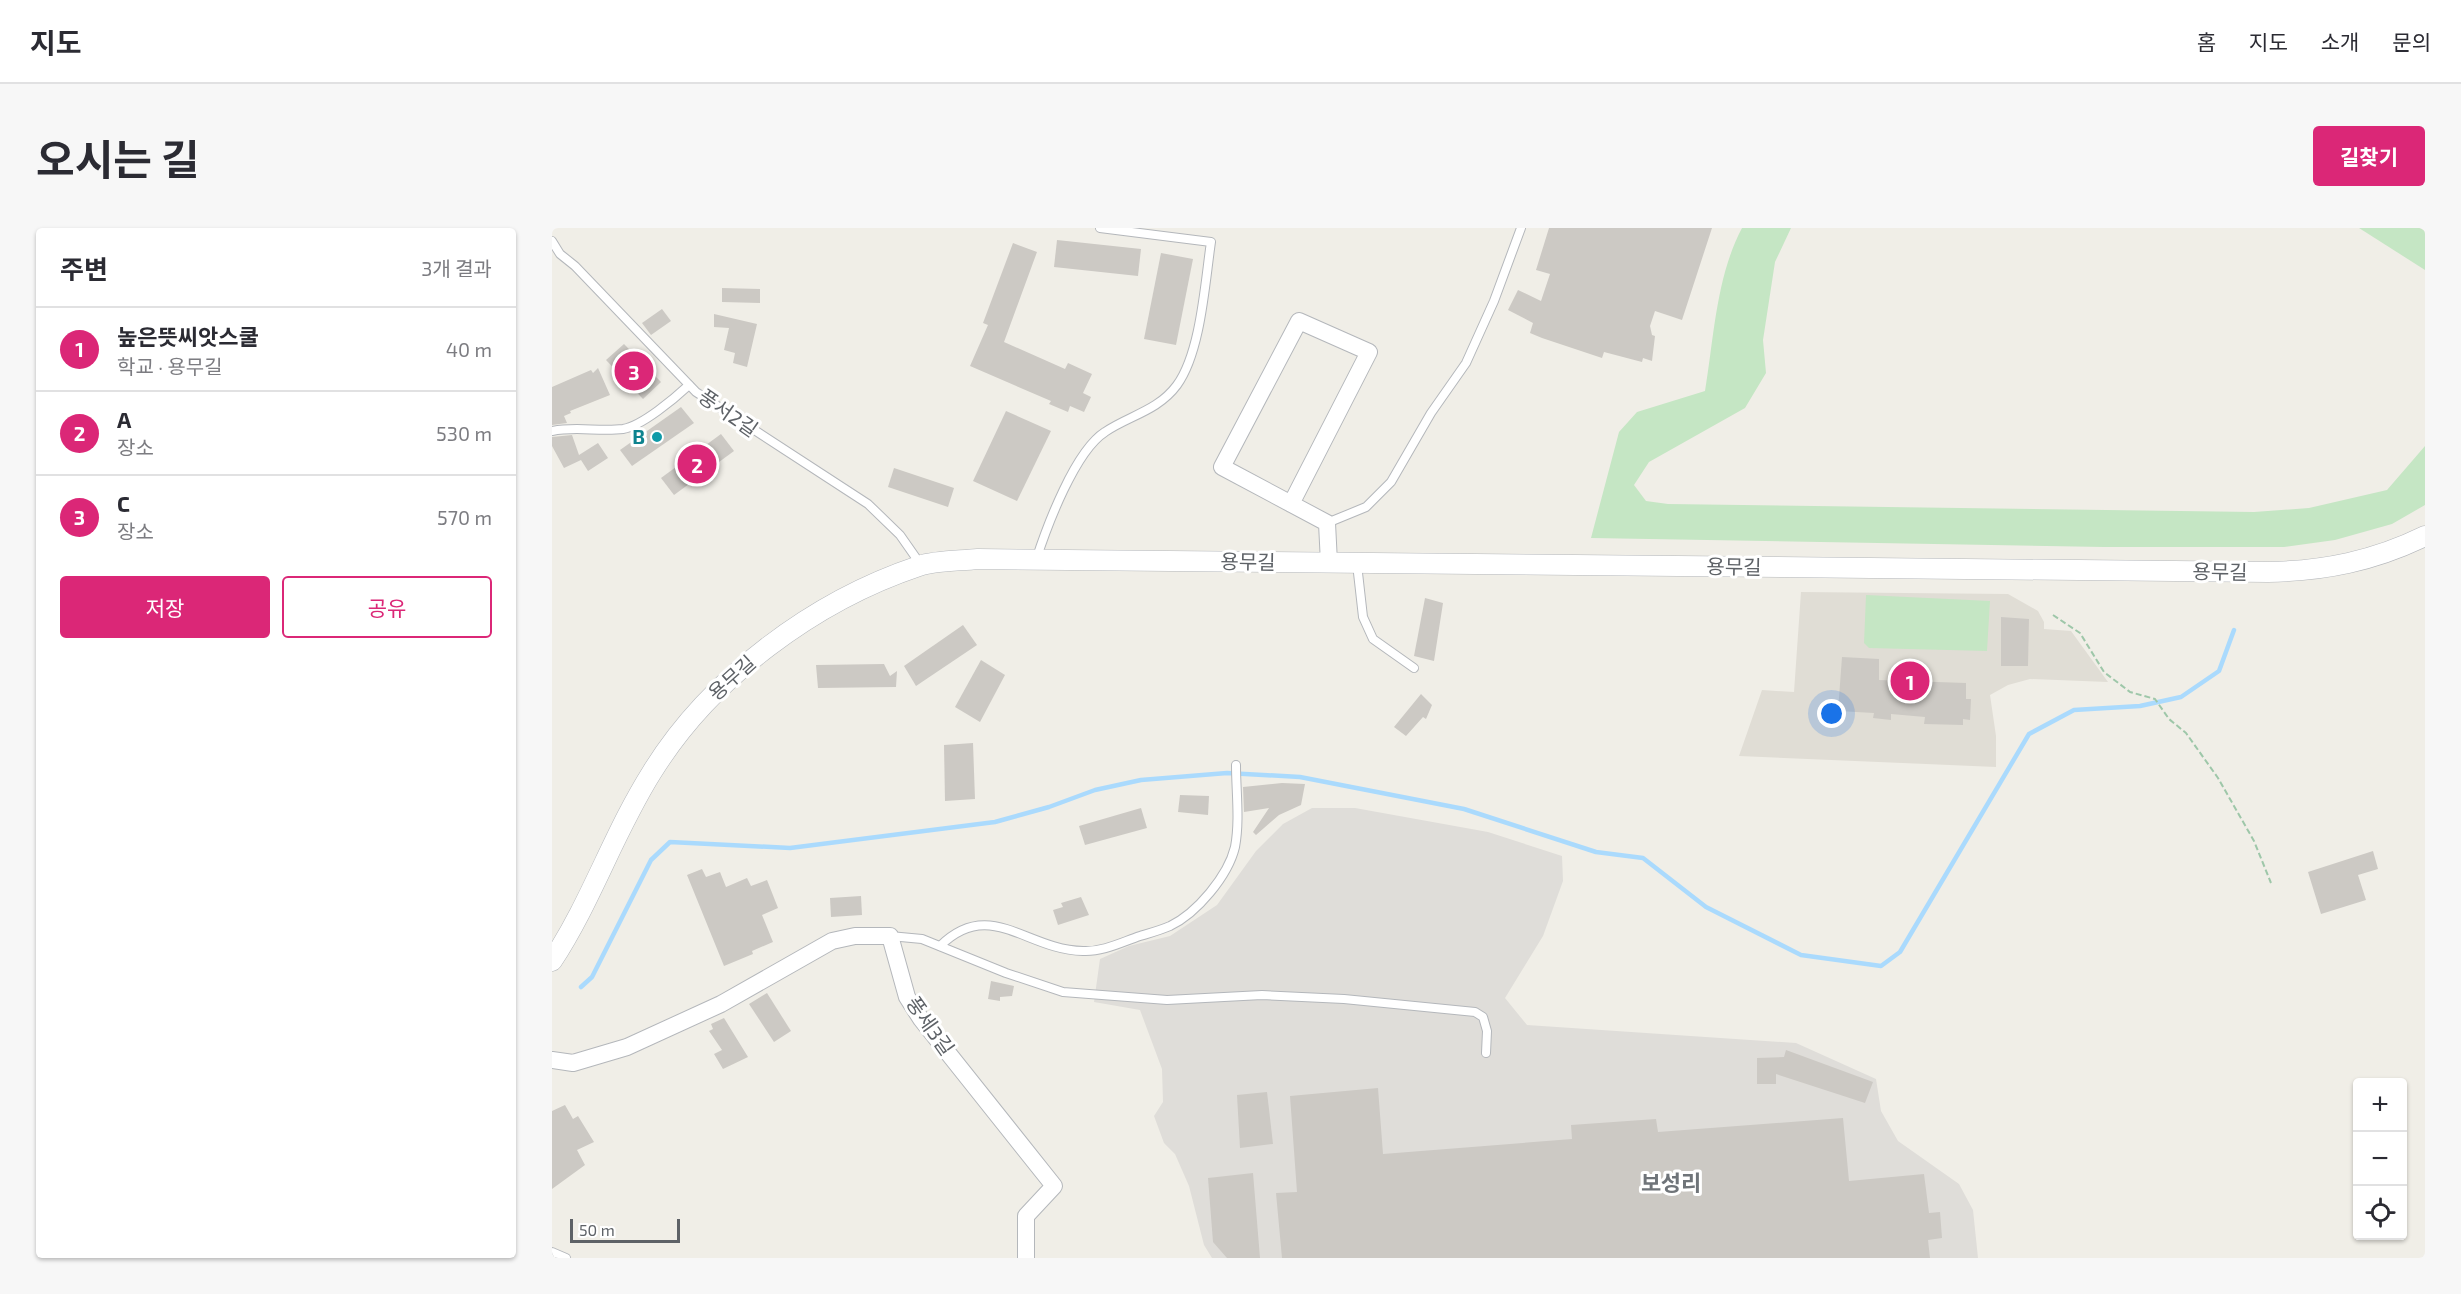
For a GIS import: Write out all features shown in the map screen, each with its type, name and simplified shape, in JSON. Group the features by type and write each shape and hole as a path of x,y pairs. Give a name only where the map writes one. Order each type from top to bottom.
{"street":[{"path":"1291,504 1369,352 1299,321 1222,467 1291,504 1327,523 1329,563"},
{"name":"용무길","path":"552,961 651,773 708,697 772,643 839,601 921,565 978,559 2295,572 2354,564 2398,549 2425,536"},
{"path":"552,1060 573,1063 627,1047 721,1004 832,941 855,936 890,936"},
{"name":"풍세3길","path":"890,936 907,997 921,1019 1054,1186 1026,1216 1026,1258"}],"lane":[{"path":"1036,560 1052,511 1092,442 1106,431 1151,408 1177,385 1189,358 1202,310 1210,242 1100,228"},
{"path":"1327,523 1366,507 1391,482 1406,460 1431,413 1466,363 1494,301 1521,228"},
{"name":"풍서2길","path":"552,241 556,255 598,290 689,385 789,455 868,504 900,535 921,565"},
{"path":"552,431 583,428 624,429 657,410 689,385"},
{"path":"1357,563 1363,617 1372,639 1414,668"},
{"path":"940,945 956,931 977,924 996,925 1053,948 1099,951 1172,925 1222,880 1234,848 1237,824 1236,767"},
{"path":"890,936 922,939 1006,973 1063,992 1167,1000 1262,995 1344,999 1475,1012 1483,1017 1487,1031 1486,1053"},
{"path":"552,1252 567,1258"}],"path":[{"path":"2053,615 2080,633 2104,672 2130,692 2155,699 2165,713 2186,733 2218,778 2254,841 2271,884"}],"shaded area":[{"path":"1801,592 2008,594 2038,611 2044,622 2044,629 2071,631 2108,682 2030,679 2008,685 1990,695 1996,736 1996,767 1739,756 1762,690 1794,692"},
{"path":"1312,808 1355,808 1488,832 1562,856 1563,881 1543,936 1505,998 1527,1025 1796,1043 1876,1079 1881,1111 1898,1141 1959,1184 1973,1210 1978,1258 1212,1258 1204,1245 1189,1186 1175,1154 1164,1143 1154,1116 1163,1102 1162,1069 1140,1010 1094,1002 1100,959 1129,946 1170,936 1217,905 1256,851 1283,824"}],"green space":[{"path":"1742,228 1791,228 1775,262 1763,340 1766,373 1745,408 1649,462 1634,485 1646,501 1668,504 2254,512 2309,508 2387,490 2425,446 2425,505 2392,524 2335,540 2284,547 2104,547 1591,538 1619,432 1637,412 1705,391 1721,287 1733,247"},
{"path":"2359,228 2420,228 2425,231 2425,270"},
{"path":"1866,595 1990,601 1987,651 1869,648 1864,643"}],"building":[{"path":"1549,228 1712,228 1682,320 1655,311 1650,326 1652,335 1655,336 1652,361 1643,358 1642,362 1604,352 1602,358 1542,338 1530,333 1533,323 1508,310 1518,290 1541,301 1550,274 1536,270"},
{"path":"1057,240 1141,249 1138,276 1054,267"},
{"path":"1013,243 1037,252 1004,342 1065,369 1068,363 1092,374 1083,393 1091,397 1084,412 1070,406 1068,412 1049,404 1051,401 970,366 988,325 983,323"},
{"path":"1161,253 1193,259 1176,345 1144,339"},
{"path":"722,288 760,289 760,303 722,302"},
{"path":"662,309 671,321 651,335 642,323"},
{"path":"714,314 757,324 747,367 733,363 735,353 724,350 729,328 714,327"},
{"path":"624,344 661,382 643,399 606,360"},
{"path":"598,368 610,395 570,411 571,413 564,416 567,423 552,425 552,387 591,370 593,373"},
{"name":"B","path":"681,407 694,423 632,466 620,450"},
{"path":"1006,411 1051,431 1017,501 973,481"},
{"path":"721,434 734,451 674,495 661,478"},
{"path":"572,435 579,455 598,443 608,458 588,471 581,460 564,468 552,446 552,437"},
{"path":"894,468 954,488 948,507 888,487"},
{"path":"1425,598 1443,603 1434,661 1414,656"},
{"path":"2001,617 2029,619 2028,666 2001,666"},
{"path":"963,625 977,645 916,686 904,666"},
{"path":"1842,657 1879,659 1879,680 1966,683 1966,699 1971,699 1970,720 1963,719 1963,725 1924,724 1925,717 1891,714 1891,720 1873,718 1874,713 1838,711"},
{"path":"981,660 1005,675 980,722 955,707"},
{"path":"884,664 890,676 897,671 896,687 818,688 816,665"},
{"path":"1421,694 1432,705 1426,719 1423,717 1406,736 1394,727"},
{"path":"973,743 975,799 945,801 944,745"},
{"path":"1282,783 1305,784 1301,805 1279,815 1256,835 1253,832 1269,808 1244,812 1243,787"},
{"path":"1180,795 1209,796 1208,815 1178,812"},
{"path":"1141,808 1147,828 1085,845 1079,826"},
{"path":"2373,851 2378,869 2358,875 2366,900 2321,914 2308,872"},
{"path":"702,869 706,877 720,872 726,887 747,878 751,886 767,880 778,908 762,915 773,942 752,951 753,954 724,966 687,875"},
{"path":"861,896 862,915 831,917 830,898"},
{"path":"1081,897 1089,915 1058,925 1053,910 1063,907 1061,903"},
{"path":"991,981 1014,986 1012,996 1000,997 1000,1001 988,999"},
{"path":"767,993 791,1031 774,1042 749,1004"},
{"path":"724,1018 748,1057 723,1069 714,1054 722,1050 709,1031 713,1029 711,1024"},
{"path":"1786,1050 1873,1082 1865,1103 1776,1074 1776,1084 1757,1084 1757,1058 1784,1057"},
{"path":"1378,1088 1383,1154 1572,1139 1571,1125 1656,1119 1658,1132 1843,1118 1849,1181 1924,1174 1929,1213 1940,1212 1942,1238 1928,1240 1930,1258 1282,1258 1276,1193 1297,1192 1290,1096"},
{"path":"1267,1092 1273,1144 1240,1148 1237,1095"},
{"path":"565,1105 573,1119 578,1116 594,1142 577,1150 585,1165 552,1189 552,1111"},
{"path":"1253,1173 1260,1258 1227,1258 1213,1242 1208,1178"}],"waterway":[{"path":"581,987 592,977 651,860 670,842 790,848 995,822 1049,807 1095,790 1141,780 1227,773 1300,777 1464,809 1596,852 1643,858 1706,907 1801,955 1881,966 1900,952 2029,734 2074,710 2140,706 2181,697 2219,671 2234,630"}],"place":[{"name":"C","path":"634,371"},
{"name":"B","path":"657,437"},
{"name":"A","path":"697,464"},
{"name":"높은뜻씨앗스쿨","path":"1910,681"}],"district":[{"name":"보성리","path":"1671,1183"}]}
